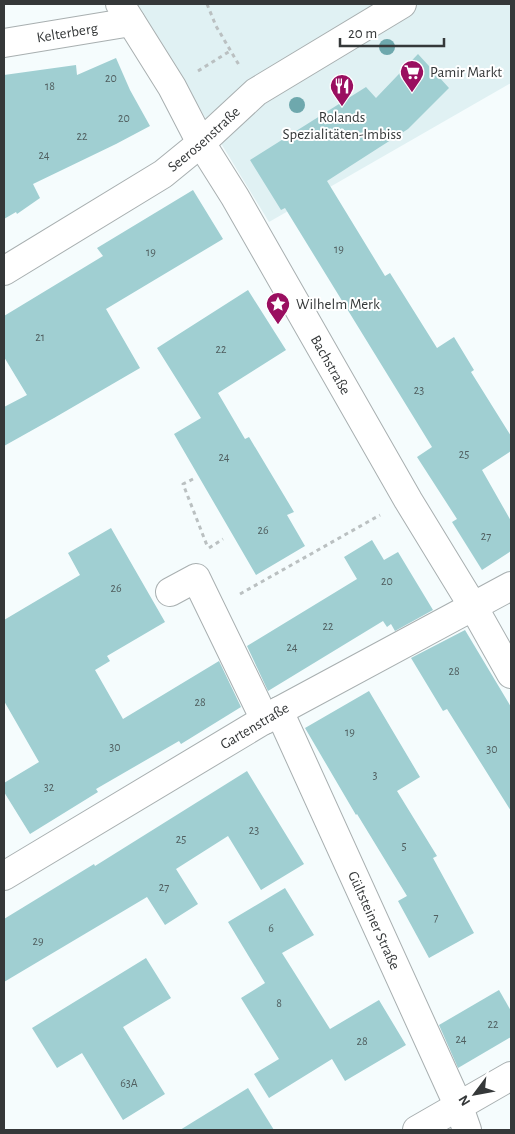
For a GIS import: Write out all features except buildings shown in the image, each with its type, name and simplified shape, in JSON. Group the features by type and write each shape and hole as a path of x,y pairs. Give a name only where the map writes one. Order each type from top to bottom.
{"street":[{"name":"Seerosenstraße","path":"4,271 163,174 201,143 256,92 402,4"},
{"name":"Kelterberg","path":"4,43 125,13"},
{"name":"Bachstraße","path":"125,13 172,87 201,143 235,197 408,500 474,608 511,674"},
{"name":"Gültsteiner Straße","path":"170,592 196,578 272,716 463,1119"},
{"name":"Gartenstraße","path":"4,876 272,716 474,608 511,586"},
{"path":"417,1130 463,1119 511,1076"}],"path":[{"path":"207,4 216,26 256,92"},
{"path":"192,479 183,484 208,549 223,539"},
{"path":"237,596 408,500"}],"shaded area":[{"path":"136,4 511,4 511,83 269,222"}],"place":[{"name":"Pamir Markt","path":"412,93"},
{"name":"Rolands Spezialitäten-Imbiss","path":"342,107"},
{"name":"Wilhelm Merk","path":"278,325"}]}
